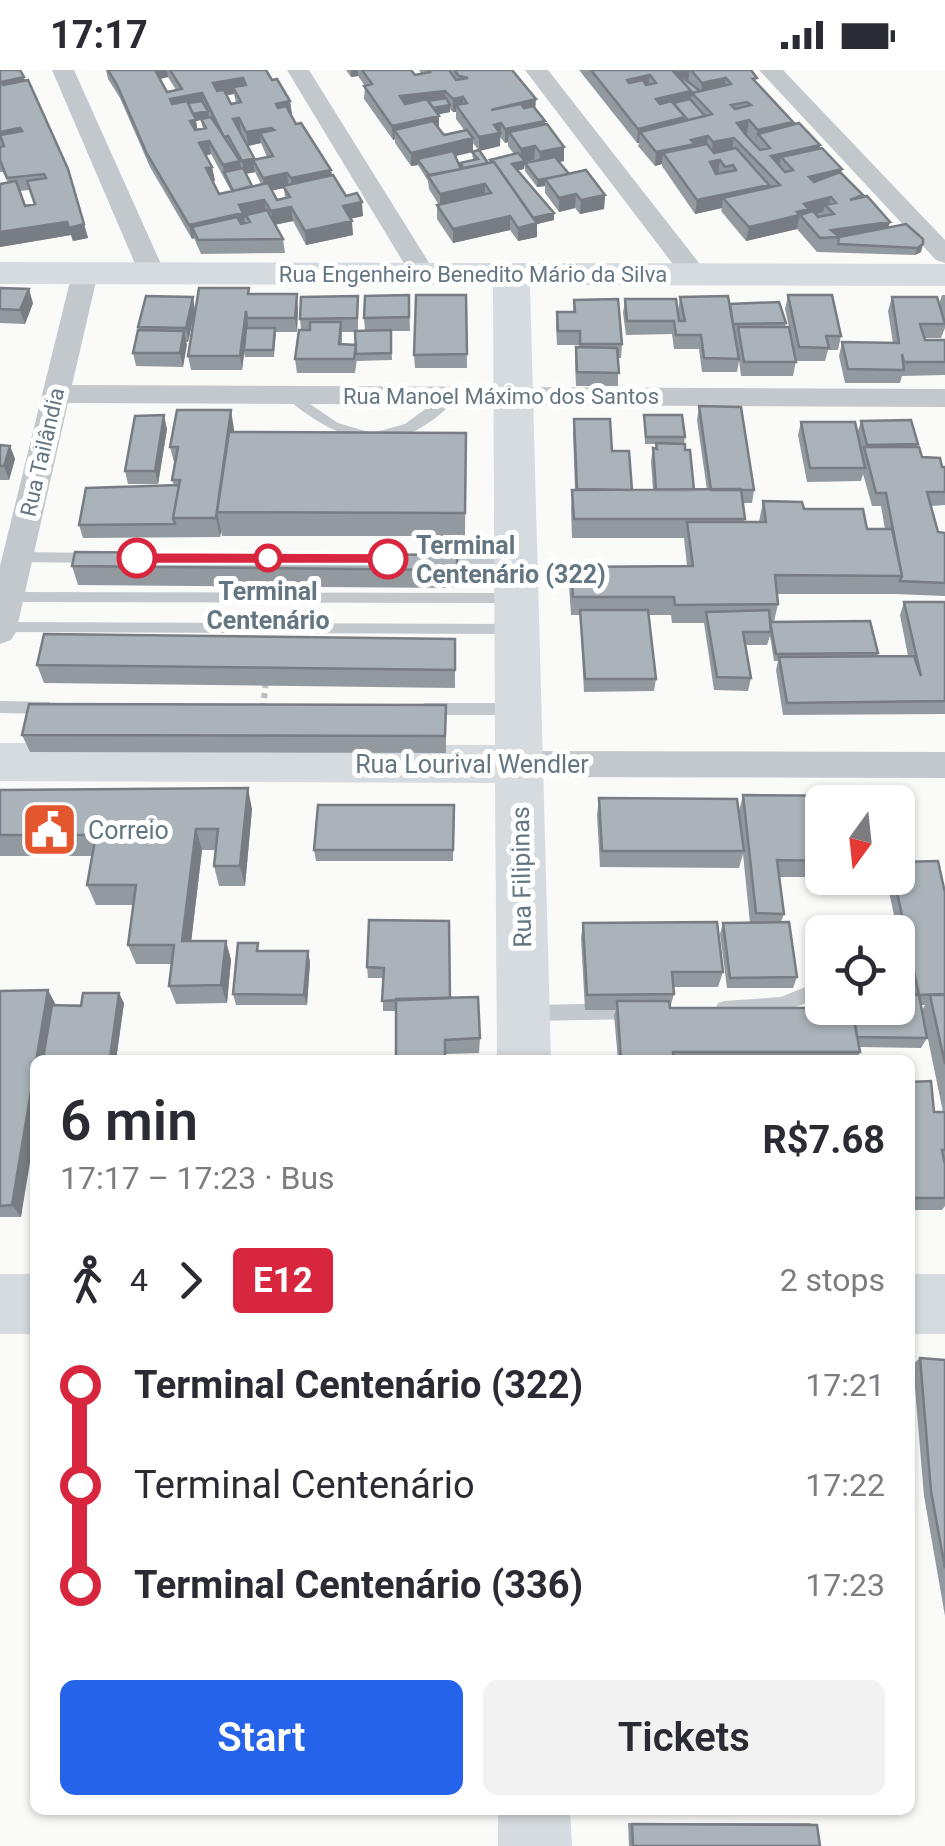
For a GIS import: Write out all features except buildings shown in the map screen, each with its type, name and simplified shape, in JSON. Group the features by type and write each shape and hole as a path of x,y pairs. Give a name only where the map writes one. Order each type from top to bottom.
{"street":[{"path":"63,70 152,273"},
{"path":"298,70 423,274"},
{"path":"536,70 694,274"},
{"path":"770,70 945,256"},
{"name":"Rua Engenheiro Benedito Mário da Silva","path":"0,273 945,274"},
{"name":"Rua Tailândia","path":"3,619 85,273"},
{"name":"Rua Filipinas","path":"511,274 524,1036"},
{"name":"Rua Manoel Máximo dos Santos","path":"56,394 944,402"},
{"name":"Rua Lourival Wendler","path":"0,762 945,765"},
{"path":"0,1304 30,1304"},
{"path":"915,1304 945,1304"},
{"path":"534,1815 534,1846"}],"lane":[{"path":"291,395 320,422 359,436 394,435 413,429 452,396"},
{"path":"18,557 120,558"},
{"path":"408,559 516,596"},
{"path":"3,619 516,596"},
{"path":"3,619 516,596"},
{"path":"0,708 66,708"},
{"path":"401,709 518,709"},
{"path":"703,1010 782,1006 805,996"},
{"path":"524,1036 663,1011"}],"path":[{"path":"264,708 267,667"}],"bus line":[{"name":"E12","path":"137,558 388,559"}],"place":[{"name":"Terminal Centenário","path":"268,558"},
{"name":"Terminal Centenário (322)","path":"388,559"},
{"name":"Correio","path":"49,830"}]}
